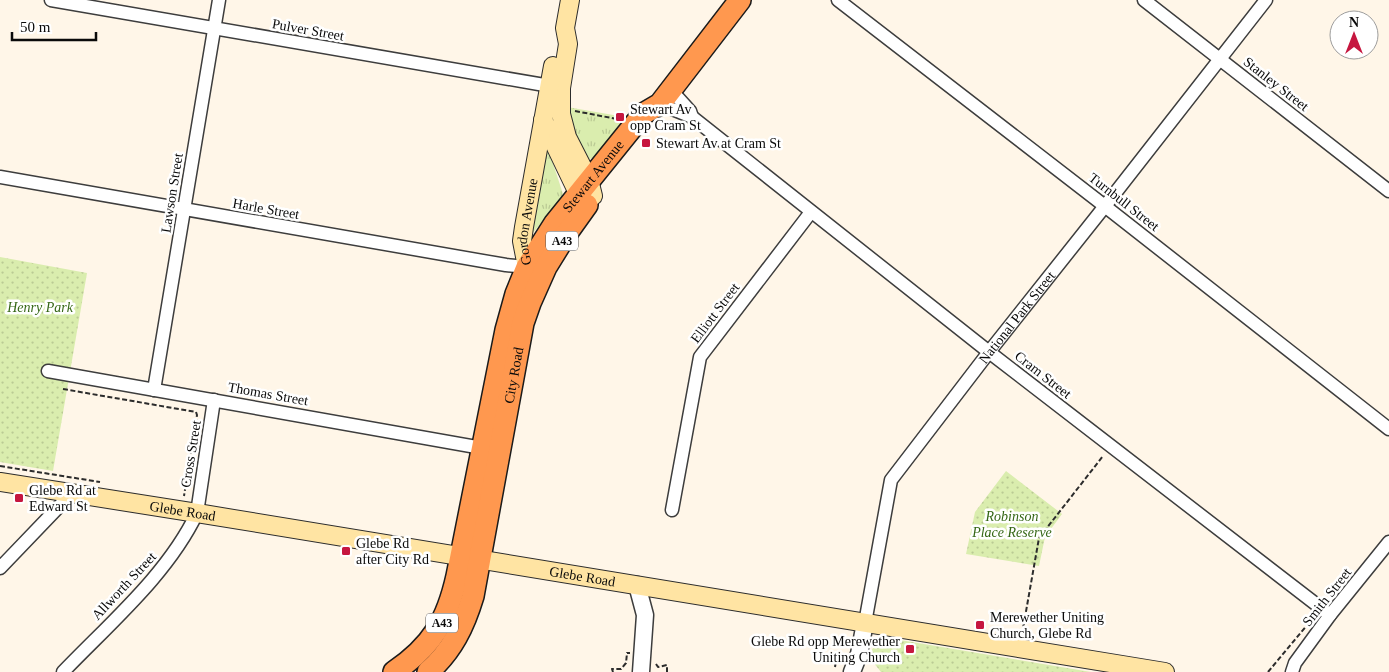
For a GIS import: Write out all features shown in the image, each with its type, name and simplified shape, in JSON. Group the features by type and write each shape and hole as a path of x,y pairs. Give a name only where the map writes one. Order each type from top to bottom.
{"highway":[{"name":"Stewart Avenue","path":"527,267 555,223 587,190 643,114 665,97 740,0"},
{"name":"City Road","path":"394,672 418,654 438,630 471,558 523,324 546,267 567,233 587,190"},
{"name":"Gordon Avenue","path":"471,558 482,448 506,330 516,294 527,267"},
{"name":"City Road","path":"428,672 448,651 459,634 473,596 471,558"}],"main road":[{"name":"Gordon Avenue","path":"527,267 522,241 524,227 543,120 568,44 565,28 570,0"},
{"name":"Gordon Avenue","path":"555,86 567,137 587,190"},
{"path":"543,120 587,190"},
{"name":"Glebe Road","path":"0,482 1165,672"}],"street":[{"name":"Pulver Street","path":"51,0 555,86"},
{"name":"Lawson Street","path":"154,390 219,0"},
{"name":"Turnbull Street","path":"838,0 1106,206 1389,429"},
{"name":"Stanley Street","path":"1144,0 1389,191"},
{"name":"National Park Street","path":"852,672 859,654 891,480 989,352 1106,206 1266,0"},
{"name":"Cram Street","path":"665,97 690,111 692,117"},
{"name":"Cram Street","path":"665,97 989,352 1330,615"},
{"name":"Harle Street","path":"0,177 506,265 527,267"},
{"name":"Elliott Street","path":"672,510 700,357 811,212"},
{"name":"Thomas Street","path":"48,370 482,448"},
{"name":"Cross Street","path":"197,513 214,400"},
{"path":"0,568 71,494"},
{"name":"Allworth Street","path":"64,672 162,570 180,545 197,513"},
{"name":"Smith Street","path":"1292,672 1295,663 1330,615 1389,542"},
{"path":"637,585 645,615 641,672"}],"path":[{"path":"573,111 618,119"},
{"path":"63,389 198,413 184,496"},
{"path":"1022,634 1039,538 1103,456"},
{"path":"0,466 104,483"},
{"path":"1268,672 1307,624"},
{"path":"612,672 612,669 621,669 626,663 628,653"},
{"path":"656,660 658,667 666,665 667,672"},
{"path":"835,667 836,661"}],"green space":[{"path":"567,107 625,117 596,155 585,159 581,158"},
{"path":"547,145 563,194 528,239"},
{"name":"Henry Park","path":"0,257 87,273 53,471 0,462"},
{"name":"Robinson Place Reserve","path":"1006,471 1062,514 1045,537 1039,566 966,554 975,512"},
{"path":"888,638 1091,672 881,672 873,662 871,651 879,640"}],"place":[{"name":"Stewart Av opp Cram St","path":"620,117"},
{"name":"Stewart Av at Cram St","path":"646,143"},
{"name":"Glebe Rd at Edward St","path":"19,498"},
{"name":"Glebe Rd after City Rd","path":"346,551"},
{"name":"Merewether Uniting Church, Glebe Rd","path":"980,625"},
{"name":"Glebe Rd opp Merewether Uniting Church","path":"910,649"}]}
